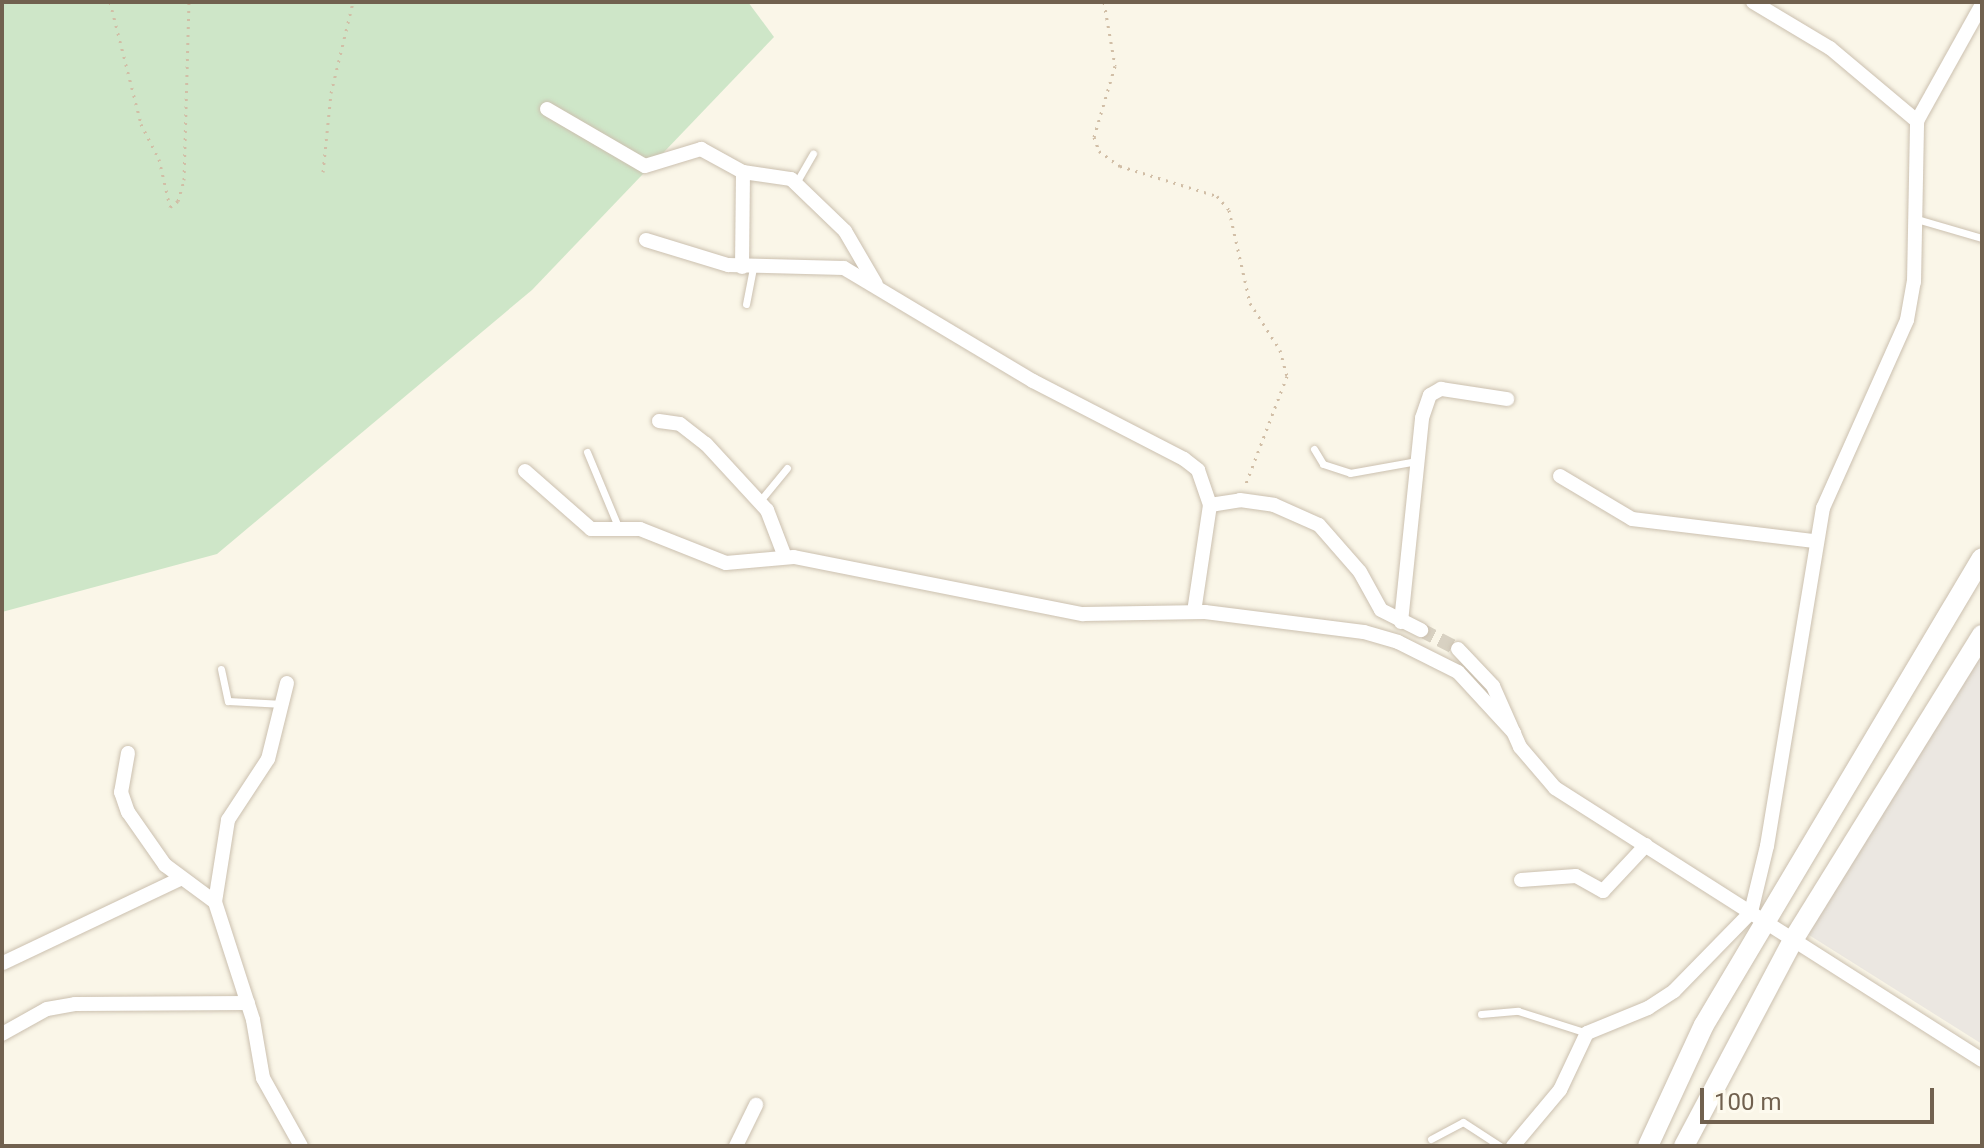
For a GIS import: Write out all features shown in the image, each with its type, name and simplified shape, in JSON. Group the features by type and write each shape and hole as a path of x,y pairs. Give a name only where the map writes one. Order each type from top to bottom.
{"main road":[{"path":"1648,1146 1758,917 1982,558"},
{"path":"1684,1146 1793,940 1982,635"}],"street":[{"path":"1753,2 1830,48 1917,121"},
{"path":"1513,1146 1560,1090 1587,1033 1648,1008 1674,991 1758,917 1815,541 1835,475 1907,320 1917,219 1917,121 1982,4"},
{"path":"547,109 645,166 701,149 743,172 769,172 796,183 845,231 877,284"},
{"path":"743,172 748,267"},
{"path":"646,240 685,255 748,267 823,264 877,284 1033,381 1184,459 1198,470 1210,505 1194,612"},
{"path":"1401,622 1417,461 1430,395 1441,389 1507,399"},
{"path":"659,421 692,430 759,502 785,557"},
{"path":"525,471 584,525 655,533 726,563 785,557 1083,614 1194,612 1339,628 1398,642 1458,672 1514,733 1555,788 1982,1060"},
{"path":"1560,476 1632,519 1815,541"},
{"path":"1210,505 1240,500 1274,505 1319,525 1360,572 1381,610 1421,630"},
{"path":"1458,649 1493,686 1514,733"},
{"path":"287,683 285,704 258,780 228,820 215,902 248,1003 263,1078 301,1146"},
{"path":"128,753 121,792 128,812 165,865 215,902"},
{"path":"1521,880 1576,876 1603,891 1646,845"},
{"path":"3,963 180,879"},
{"path":"2,1034 47,1009 75,1004 248,1003"},
{"path":"736,1146 756,1105"}],"lane":[{"path":"796,183 813,154"},
{"path":"1917,219 1982,238"},
{"path":"746,304 748,267"},
{"path":"1314,449 1323,464 1350,473 1417,461"},
{"path":"587,452 619,529"},
{"path":"759,502 787,468"},
{"path":"221,669 228,701 285,704"},
{"path":"1481,1014 1518,1011 1587,1033"},
{"path":"1431,1139 1463,1122 1500,1146"}],"path":[{"path":"110,2 141,124 159,159 170,207 178,201 184,180 189,2"},
{"path":"323,172 331,93 353,2"},
{"path":"1104,2 1115,66 1094,137 1099,151 1120,166 1217,196 1229,210 1250,303 1280,350 1287,376 1240,500"}],"shaded area":[{"path":"1982,644 1982,1044 1801,930"}],"green space":[{"path":"2,2 748,2 774,37 532,290 217,554 2,612"}],"tunnel":[{"path":"1421,630 1458,649"}]}
